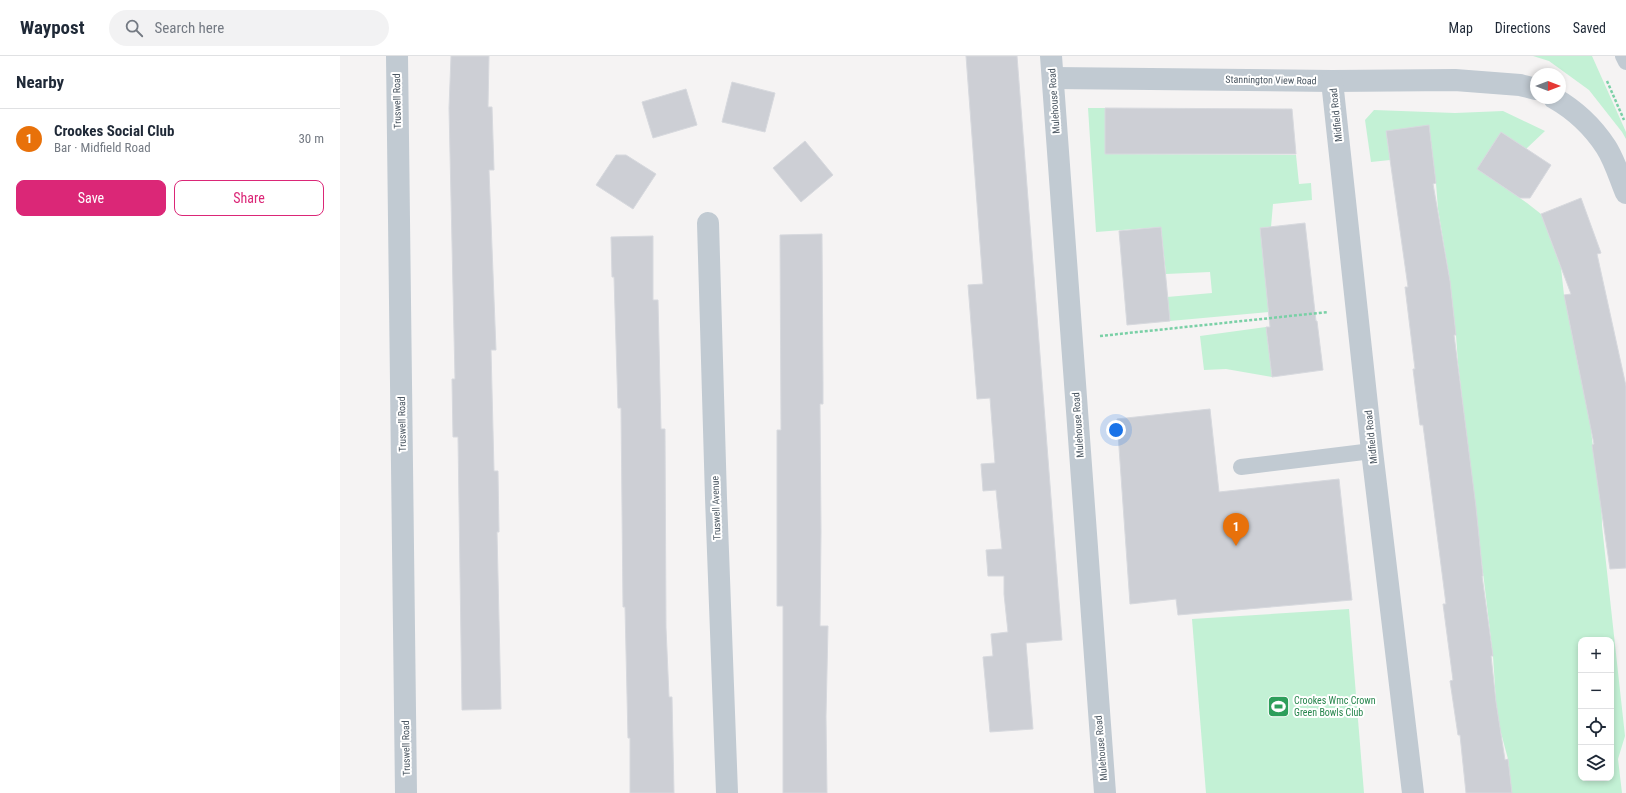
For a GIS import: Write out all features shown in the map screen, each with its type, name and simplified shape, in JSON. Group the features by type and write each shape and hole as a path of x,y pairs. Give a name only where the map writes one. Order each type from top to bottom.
{"street":[{"name":"Truswell Road","path":"396,56 406,793"},
{"name":"Mulehouse Road","path":"1051,56 1105,793"},
{"name":"Stannington View Road","path":"1053,78 1332,81 1455,80 1520,85 1530,88"},
{"name":"Midfield Road","path":"1332,81 1372,451 1413,793"},
{"path":"1564,104 1573,110 1589,125 1606,148 1626,193"},
{"name":"Truswell Avenue","path":"708,223 727,793"}],"lane":[{"path":"1623,56 1626,62"},
{"path":"1241,467 1372,451"}],"path":[{"path":"1605,76 1626,124"},
{"path":"1072,339 1356,309"}],"green space":[{"path":"1533,56 1592,56 1626,132 1626,139 1589,90 1566,73 1566,68 1559,68 1549,61"},
{"path":"1088,108 1105,108 1105,154 1296,155 1299,184 1311,183 1312,200 1273,204 1271,227 1260,228 1269,312 1170,321 1167,297 1212,293 1210,272 1166,274 1161,227 1096,232"},
{"path":"1374,110 1455,113 1503,111 1545,131 1526,149 1501,132 1477,169 1541,214 1561,268 1564,295 1591,427 1601,501 1602,526 1625,736 1618,759 1622,793 1512,793 1508,759 1500,729 1496,702 1493,656 1458,363 1450,281 1438,209 1429,126 1386,131 1390,160 1371,162 1365,120"},
{"path":"1266,327 1272,377 1226,369 1204,370 1200,336"},
{"name":"Crookes Wmc Crown Green Bowls Club","path":"1349,609 1364,793 1206,793 1192,619"}],"building":[{"path":"451,56 489,56 488,107 492,107 494,170 489,170 496,350 491,350 494,471 498,471 499,532 497,532 501,709 462,710 458,437 453,437 452,379 455,379 449,108"},
{"path":"966,56 1017,56 1062,640 1026,643 1033,729 990,732 983,657 993,656 991,634 1008,632 1004,594 1004,576 988,576 986,550 1002,549 996,490 983,491 981,464 995,463 990,398 977,399 968,285 983,284"},
{"path":"732,82 775,93 765,132 722,122"},
{"path":"686,89 697,125 653,138 642,102"},
{"path":"1105,108 1292,109 1296,154 1105,154"},
{"path":"1429,125 1436,183 1433,184 1450,281 1456,335 1454,335 1476,507 1482,576 1493,656 1491,656 1496,702 1505,760 1508,759 1512,793 1466,793 1460,735 1458,735 1450,681 1453,680 1443,604 1446,604 1423,425 1420,425 1405,287 1408,287 1386,131"},
{"path":"1501,132 1551,165 1530,198 1520,198 1477,169"},
{"path":"805,141 833,175 801,202 773,168"},
{"path":"616,155 626,155 656,174 633,209 596,185"},
{"path":"1581,198 1601,253 1597,254 1626,386 1626,568 1610,569 1592,445 1594,444 1564,295 1571,294 1541,214"},
{"path":"1305,223 1323,370 1272,377 1266,327 1270,327 1260,228"},
{"path":"1161,227 1170,321 1127,325 1119,231"},
{"path":"822,234 823,404 820,404 820,626 828,626 826,716 827,793 783,793 783,606 777,606 777,430 781,430 780,235"},
{"path":"653,236 653,300 658,300 661,429 665,429 666,628 669,697 672,697 674,793 630,793 630,738 628,738 625,607 623,607 621,408 618,408 614,277 612,277 611,237"},
{"path":"1210,409 1219,492 1339,479 1352,600 1178,615 1176,599 1130,604 1117,419"}],"place":[{"name":"Crookes Social Club","path":"1236,546"},
{"name":"Crookes Wmc Crown Green Bowls Club","path":"1278,706"}]}
